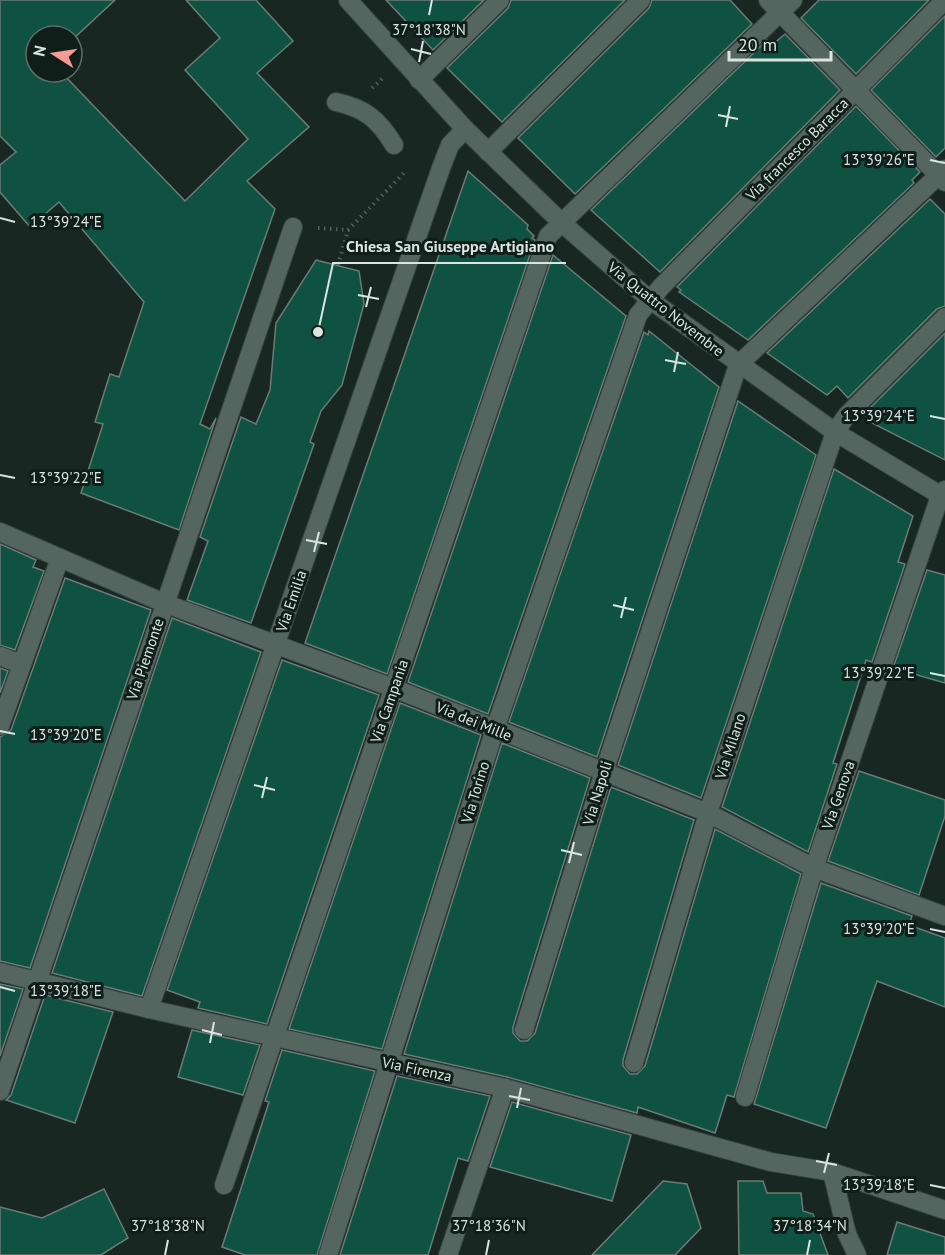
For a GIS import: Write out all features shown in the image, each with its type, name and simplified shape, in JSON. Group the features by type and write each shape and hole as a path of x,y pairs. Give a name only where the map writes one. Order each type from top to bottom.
{"street":[{"name":"Via Quattro Novembre","path":"348,0 400,60 488,152 562,223 649,299 738,365 835,432 943,495"},
{"path":"419,80 500,0"},
{"path":"488,152 641,0"},
{"name":"Via francesco Baracca","path":"649,299 945,0"},
{"path":"738,365 943,175 856,89 781,4"},
{"name":"Via Campania","path":"224,1185 548,236 781,4"},
{"path":"336,102 355,106 371,115 394,145"},
{"name":"Via Emilia","path":"149,1009 441,168 450,145 465,129"},
{"name":"Via Piemonte","path":"0,1091 293,227"},
{"name":"Via Torino","path":"328,1255 495,729 638,315 649,299"},
{"path":"835,432 945,317"},
{"name":"Via Napoli","path":"524,1030 604,772 738,365"},
{"name":"Via Milano","path":"634,1063 708,813 835,432"},
{"name":"Via Genova","path":"745,1097 814,868 943,495"},
{"name":"Via dei Mille","path":"0,532 164,603 393,688 708,813 814,868 945,916"},
{"path":"0,726 60,558"},
{"path":"0,656 21,664"},
{"name":"Via Firenza","path":"0,972 149,1009 505,1088 771,1162 832,1172 945,1210"},
{"path":"448,1255 505,1088"},
{"path":"832,1172 847,1233 857,1255"}],"path":[{"path":"355,106 400,60"},
{"path":"338,265 348,230 405,172"},
{"path":"293,227 348,230"}],"building":[{"path":"0,0 115,0 84,29 84,24 24,24 24,84 73,84 185,201 248,139 185,70 220,38 186,0 256,0 293,41 257,73 309,127 247,181 275,209 200,424 210,429 216,418 179,530 81,493 103,424 95,422 110,374 119,377 144,302 59,202 30,227 0,192 0,165 16,152 0,136"},
{"path":"386,0 484,0 433,50"},
{"path":"511,0 625,0 502,122 447,68 508,8"},
{"path":"652,0 730,0 752,24 575,194 518,138 649,8"},
{"path":"819,0 929,0 856,74 801,18"},
{"path":"945,16 945,148 936,157 871,90"},
{"path":"785,34 840,90 660,272 591,210 767,40 772,45"},
{"path":"856,106 920,172 912,180 914,183 748,340 679,292 681,290 677,287"},
{"path":"468,171 528,225 527,229 535,240 387,674 305,643"},
{"path":"930,199 945,214 945,306 937,309 848,398 837,386 827,395 767,353"},
{"path":"553,255 626,316 488,714 408,682"},
{"path":"316,260 359,271 364,304 342,385 321,411 310,442 314,444 251,623 187,600 208,541 200,537 241,417 256,424 270,390 276,323"},
{"path":"649,331 719,387 597,757 509,722 644,332 648,335"},
{"path":"945,333 945,460 872,423 864,414"},
{"path":"738,401 816,455 701,798 618,765"},
{"path":"834,469 913,516 898,562 905,564 872,662 866,660 833,763 837,764 808,852 722,807"},
{"path":"0,544 36,560 33,567 44,571 15,650 0,645"},
{"path":"927,570 945,575 945,683 893,668"},
{"path":"65,578 151,610 30,968 0,961 0,737 11,730"},
{"path":"172,618 261,652 142,996 52,973"},
{"path":"282,660 379,695 267,1024 198,1008 200,1002 167,990"},
{"path":"0,668 8,671 0,693"},
{"path":"400,703 481,735 382,1049 289,1029"},
{"path":"502,743 590,778 513,1027 513,1033 520,1041 527,1041 535,1033 611,787 694,820 623,1060 623,1066 630,1074 637,1074 645,1066 715,829 801,874 734,1097 727,1095 715,1133 638,1107 637,1113 507,1077 404,1054"},
{"path":"859,771 945,800 945,816 919,895 828,861"},
{"path":"821,883 912,916 909,925 945,938 945,1007 877,981 826,1128 754,1104"},
{"path":"0,984 23,989 0,1056"},
{"path":"45,995 113,1012 75,1123 6,1100 11,1095"},
{"path":"192,1030 260,1045 243,1095 178,1077"},
{"path":"282,1050 375,1071 317,1255 245,1255 222,1247 269,1102 265,1101"},
{"path":"397,1076 490,1096 468,1161 458,1158 428,1255 340,1255"},
{"path":"512,1102 631,1135 612,1201 490,1167"},
{"path":"663,1181 687,1184 701,1228 675,1255 592,1255"},
{"path":"738,1181 763,1181 767,1193 801,1193 803,1211 813,1214 828,1255 739,1255"},
{"path":"104,1189 128,1238 101,1255 0,1255 0,1207 42,1218"},
{"path":"897,1222 945,1237 945,1255 887,1255"}],"place":[{"name":"Chiesa San Giuseppe Artigiano","path":"318,332"}]}
